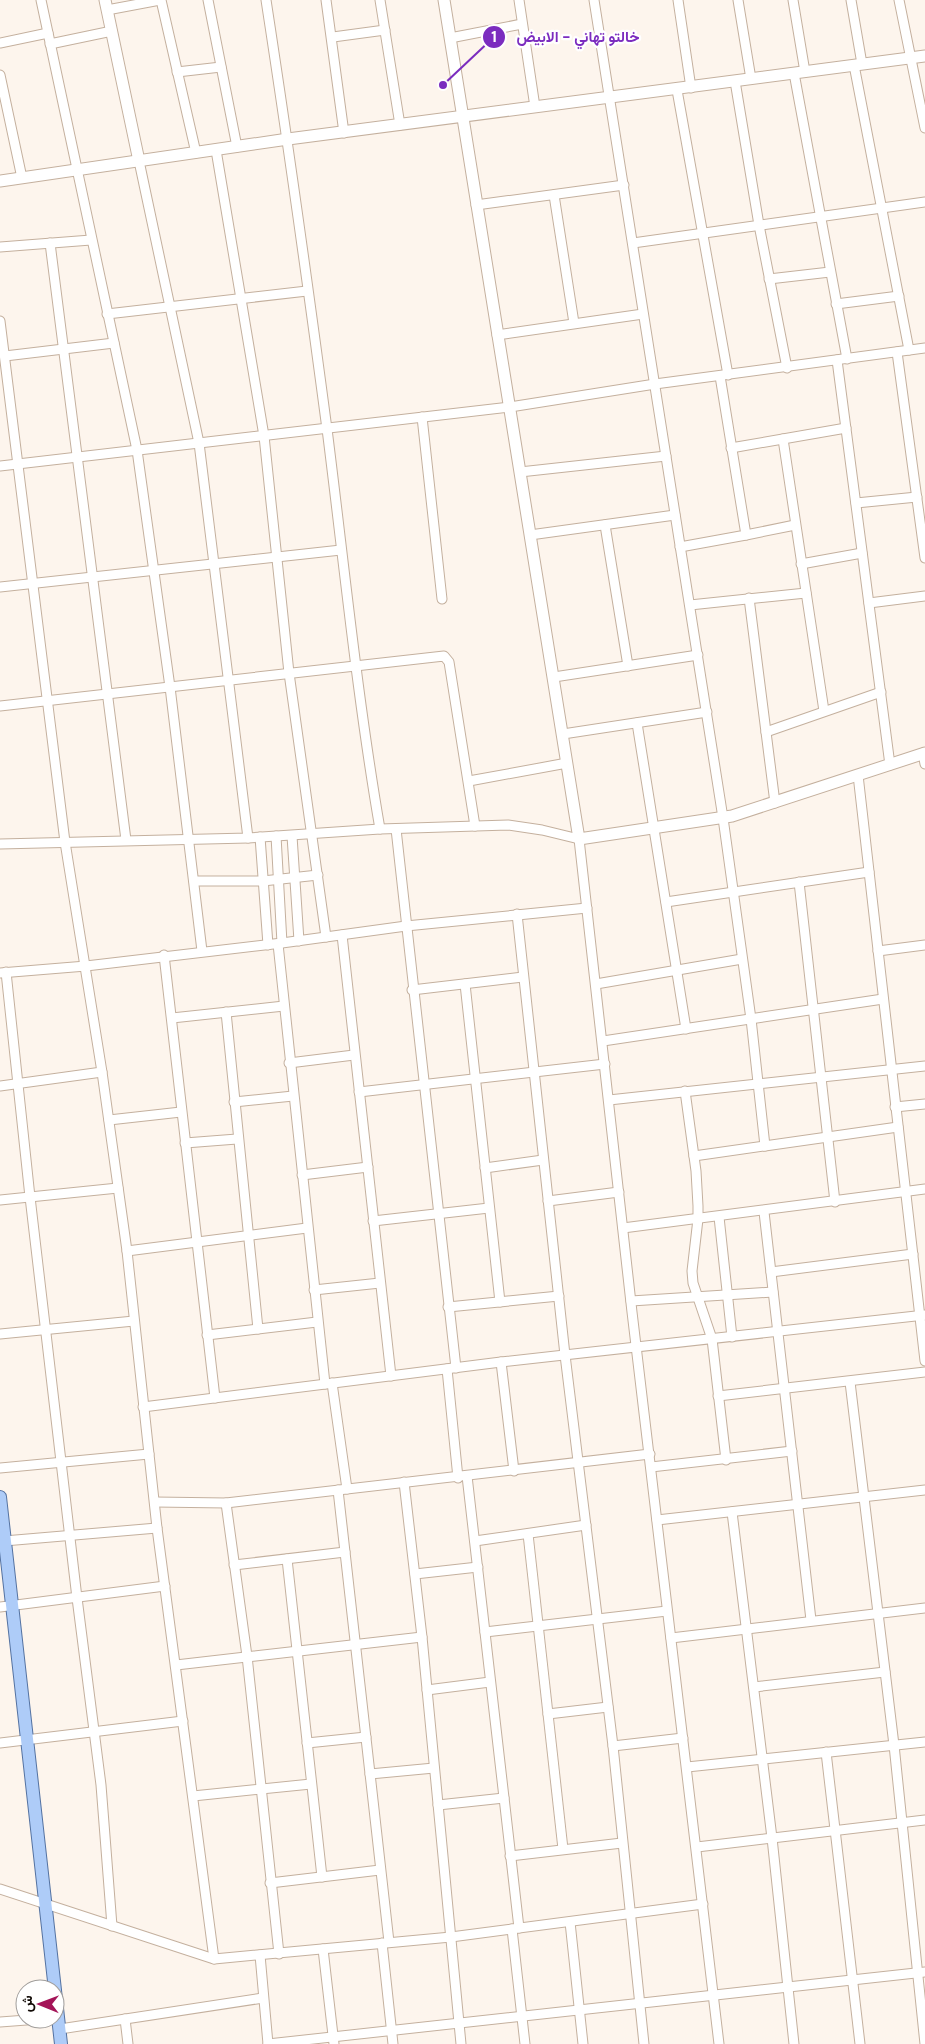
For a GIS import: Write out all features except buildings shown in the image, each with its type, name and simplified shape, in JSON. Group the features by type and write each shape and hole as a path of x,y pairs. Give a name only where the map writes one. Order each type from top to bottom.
{"main road":[{"path":"0,1497 4,1541 6,1606 28,1739 54,1979"},
{"path":"59,2029 61,2044"}],"street":[{"path":"41,0 137,450 170,687 202,951"},
{"path":"196,153 160,0 106,5 199,443 216,564 248,838"},
{"path":"208,0 237,147"},
{"path":"266,0 288,139 327,428 363,729 380,829"},
{"path":"326,0 333,37 344,133"},
{"path":"380,0 400,125"},
{"path":"444,0 579,839 636,1347 697,1846 719,2044"},
{"path":"518,0 535,108"},
{"path":"594,0 723,818 751,1019 765,1146"},
{"path":"678,0 691,88"},
{"path":"738,0 751,79"},
{"path":"793,0 800,72 819,216 847,358"},
{"path":"852,0 858,65 882,208 909,350"},
{"path":"899,0 925,128"},
{"path":"450,38 522,24"},
{"path":"333,37 385,30"},
{"path":"50,44 112,31"},
{"path":"0,43 48,33"},
{"path":"0,181 288,139 677,90 925,56"},
{"path":"178,72 221,67"},
{"path":"0,75 4,110 22,178"},
{"path":"735,81 759,225 786,368"},
{"path":"677,90 703,234 724,376 731,448 746,535"},
{"path":"216,150 264,436 288,673 326,937"},
{"path":"476,205 554,196 624,185"},
{"path":"554,196 574,323"},
{"path":"633,243 925,202"},
{"path":"0,247 91,240"},
{"path":"50,243 126,840"},
{"path":"769,279 830,272"},
{"path":"107,314 307,291"},
{"path":"836,304 899,296"},
{"path":"497,335 644,314"},
{"path":"0,327 65,842 86,966 127,1251 157,1528 214,1959"},
{"path":"5,356 114,343"},
{"path":"0,466 510,407 654,384 786,368 925,348"},
{"path":"896,352 917,497 922,516 925,558"},
{"path":"837,360 890,765"},
{"path":"422,418 442,599"},
{"path":"731,448 846,428"},
{"path":"783,440 824,711"},
{"path":"520,472 666,456"},
{"path":"856,503 917,497"},
{"path":"530,535 674,515"},
{"path":"605,525 628,666"},
{"path":"680,548 795,525"},
{"path":"0,588 341,550"},
{"path":"801,564 862,553"},
{"path":"690,605 806,593"},
{"path":"869,603 925,596"},
{"path":"749,598 775,803"},
{"path":"554,677 698,655"},
{"path":"0,706 440,656 447,658 475,826"},
{"path":"766,732 881,692"},
{"path":"563,734 707,712"},
{"path":"637,723 686,1029"},
{"path":"0,844 248,838 380,829 475,826 527,827 579,839 654,830 723,818 890,765 924,757"},
{"path":"469,781 567,763"},
{"path":"858,775 905,1192 922,1315 925,1361"},
{"path":"396,829 422,1084 448,1307 451,1368 463,1477 478,1567 504,1798 524,2044"},
{"path":"276,836 280,944 289,1063 317,1322 343,1489 345,1552 380,1870 393,2044"},
{"path":"292,836 299,941"},
{"path":"260,837 268,945"},
{"path":"666,902 868,872"},
{"path":"194,881 263,881 318,875"},
{"path":"798,882 835,1202"},
{"path":"112,1926 106,1830 30,1196 19,1084 3,972 86,966 164,955 280,944 406,926 587,908"},
{"path":"516,914 565,1355 613,1746 644,2044"},
{"path":"342,935 391,1376"},
{"path":"878,951 925,945"},
{"path":"164,955 215,1398"},
{"path":"596,984 742,959"},
{"path":"412,990 523,977"},
{"path":"465,984 500,1302"},
{"path":"603,1041 883,999"},
{"path":"172,1018 284,1006"},
{"path":"226,1012 237,1139 258,1329"},
{"path":"289,1063 354,1055"},
{"path":"359,1092 605,1064"},
{"path":"609,1100 925,1066"},
{"path":"0,1086 102,1072"},
{"path":"685,1091 694,1156 698,1220 692,1271 696,1297 712,1340 726,1460"},
{"path":"234,1102 293,1096"},
{"path":"896,1107 925,1104"},
{"path":"109,1120 181,1112"},
{"path":"694,1156 898,1127"},
{"path":"185,1143 237,1139"},
{"path":"485,1168 543,1160"},
{"path":"302,1175 368,1167"},
{"path":"0,1200 118,1188"},
{"path":"623,1228 764,1212 925,1189"},
{"path":"548,1201 619,1192"},
{"path":"373,1221 490,1208"},
{"path":"764,1212 811,1620"},
{"path":"719,1217 732,1337"},
{"path":"127,1251 248,1234 307,1228"},
{"path":"771,1272 913,1254"},
{"path":"314,1290 380,1283"},
{"path":"631,1301 773,1292"},
{"path":"448,1307 559,1296"},
{"path":"144,1407 501,1362 712,1340 922,1315"},
{"path":"0,1334 134,1321"},
{"path":"208,1335 317,1322"},
{"path":"501,1362 514,1471"},
{"path":"718,1396 925,1372"},
{"path":"850,1382 921,1972 925,2044"},
{"path":"651,1467 726,1460 792,1451"},
{"path":"0,1468 149,1454"},
{"path":"155,1502 226,1503 650,1454"},
{"path":"404,1482 422,1637 461,2044"},
{"path":"657,1520 798,1506 925,1490"},
{"path":"226,1503 247,1656 279,1954"},
{"path":"732,1512 748,1628 794,2044"},
{"path":"474,1541 586,1525"},
{"path":"4,1541 157,1528"},
{"path":"528,1534 562,1849"},
{"path":"234,1565 345,1552"},
{"path":"287,1559 322,1877"},
{"path":"415,1574 478,1567"},
{"path":"6,1606 165,1586"},
{"path":"671,1638 925,1608"},
{"path":"485,1632 667,1611"},
{"path":"176,1665 422,1637"},
{"path":"754,1687 885,1672"},
{"path":"427,1690 490,1682"},
{"path":"548,1714 608,1707"},
{"path":"0,1743 183,1721"},
{"path":"307,1743 366,1737"},
{"path":"613,1746 683,1738"},
{"path":"687,1767 925,1742"},
{"path":"826,1752 860,2044"},
{"path":"370,1774 434,1768"},
{"path":"193,1796 311,1784"},
{"path":"438,1805 504,1798"},
{"path":"697,1846 925,1820"},
{"path":"510,1856 622,1843"},
{"path":"270,1883 380,1870"},
{"path":"0,1890 214,1959 451,1937 703,1904"},
{"path":"570,1922 583,2044"},
{"path":"323,1949 334,2040"},
{"path":"260,1956 268,2044 334,2040 392,2030 921,1972"},
{"path":"65,2021 125,2018 263,1998"},
{"path":"125,2018 128,2044"},
{"path":"0,2022 15,2021"}],"place":[{"name":"خالتو تهاني - الابيض","path":"443,85"}]}
